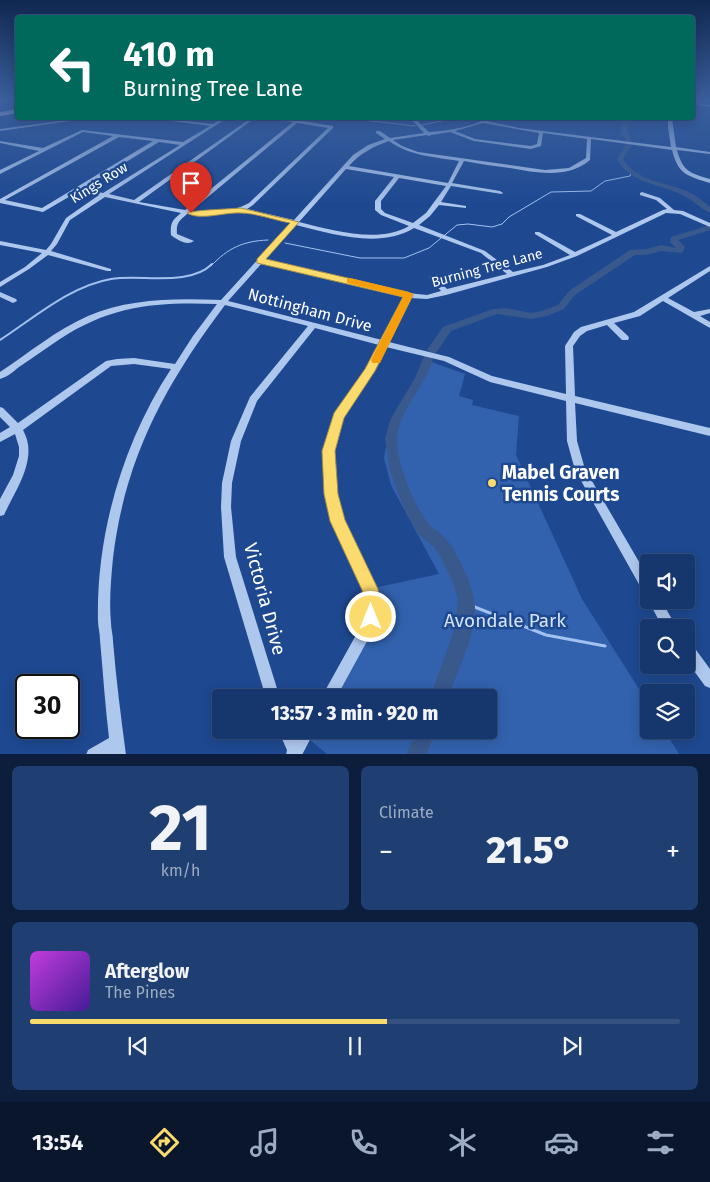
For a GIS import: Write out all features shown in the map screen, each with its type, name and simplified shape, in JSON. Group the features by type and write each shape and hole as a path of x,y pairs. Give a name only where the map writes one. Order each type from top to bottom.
{"street":[{"path":"2,170 75,135"},
{"path":"0,201 120,135"},
{"path":"121,135 184,144"},
{"name":"Kings Row","path":"0,285 47,252 55,243 60,228 67,220 198,135"},
{"path":"134,202 229,135"},
{"path":"191,241 177,237 173,232 176,220 279,135"},
{"path":"241,210 251,204 322,135"},
{"path":"382,135 412,152 538,171 568,170 580,166 588,159 589,138"},
{"path":"94,754 117,748 104,622 106,567 112,520 128,464 155,404 176,367 202,328 223,302 345,167 363,150 389,140 428,135"},
{"path":"461,135 474,140 531,148 538,145 540,135"},
{"path":"566,135 710,153"},
{"path":"671,135 681,168 688,173 710,181"},
{"path":"0,201 41,210 159,140"},
{"path":"0,142 44,150"},
{"path":"78,189 184,212 209,214 241,210 347,234 374,237 397,234 413,225 439,203 462,160"},
{"path":"345,167 500,193"},
{"path":"398,176 378,201 377,205 384,214 483,252 511,274"},
{"path":"642,194 658,198 671,210 707,224"},
{"path":"439,203 464,208"},
{"name":"Burning Tree Lane","path":"260,261 408,295 427,297 545,266 575,255 663,211 671,210"},
{"path":"578,215 616,234"},
{"path":"537,233 575,255"},
{"path":"0,242 47,252 109,270"},
{"path":"640,575 580,470 572,441 570,343 584,329 637,314 710,268"},
{"path":"433,277 446,293"},
{"path":"0,294 13,301"},
{"path":"333,689 366,630 373,608 370,589 338,521 331,494 328,451 338,416 370,371 408,295"},
{"path":"663,298 710,324"},
{"name":"Nottingham Drive","path":"0,376 75,327 101,314 138,305 223,302 446,359 490,379 710,432"},
{"path":"694,315 710,311"},
{"path":"609,323 625,338"},
{"name":"Victoria Drive","path":"270,689 230,557 226,515 227,484 230,461 236,441 253,399 276,368 293,352 312,326"},
{"path":"0,438 17,430 109,363 120,361 176,367"},
{"path":"0,411 22,437 22,460 0,511"},
{"path":"695,660 710,681"},
{"path":"289,739 294,752"},
{"path":"294,752 302,739"}],"green space":[{"name":"Avondale Park","path":"426,360 465,374 459,396 473,400 472,405 519,416 516,455 582,599 640,691 640,739 670,739 679,754 327,754 309,739 497,739 497,689 332,689 366,629 369,589 439,574 391,485 384,458 390,427"}],"waterway":[{"path":"626,135 628,137 629,144 620,159 624,166 648,181 685,193 710,211"},
{"path":"285,243 360,258 404,258 429,248 457,225 468,224 492,227 502,224 509,217 551,192 591,191 605,181 630,176 631,173"},
{"path":"432,350 447,329 496,311 531,316 544,314 561,307 572,293 633,252 646,252 661,248 679,251 681,247 674,242 674,239 710,227"},
{"path":"211,266 224,254 243,244 268,240"},
{"path":"0,340 53,304 81,288 111,279 178,278 202,271 212,264"},
{"path":"428,359 420,380 402,408 393,427 391,447 401,484 411,509 424,529 439,542 448,554 461,582 466,600 464,628 442,689"},
{"path":"467,604 546,635 605,646"},
{"path":"416,754 423,739"}],"slow traffic":[{"path":"350,281 408,295 376,360"}],"place":[{"name":"Mabel Graven Tennis Courts","path":"492,483"}],"route":[{"path":"191,213 209,214 228,210 241,210 295,222 260,261 408,295 377,359 338,416 328,451 331,494 338,521 370,589 373,599 371,617"}]}
